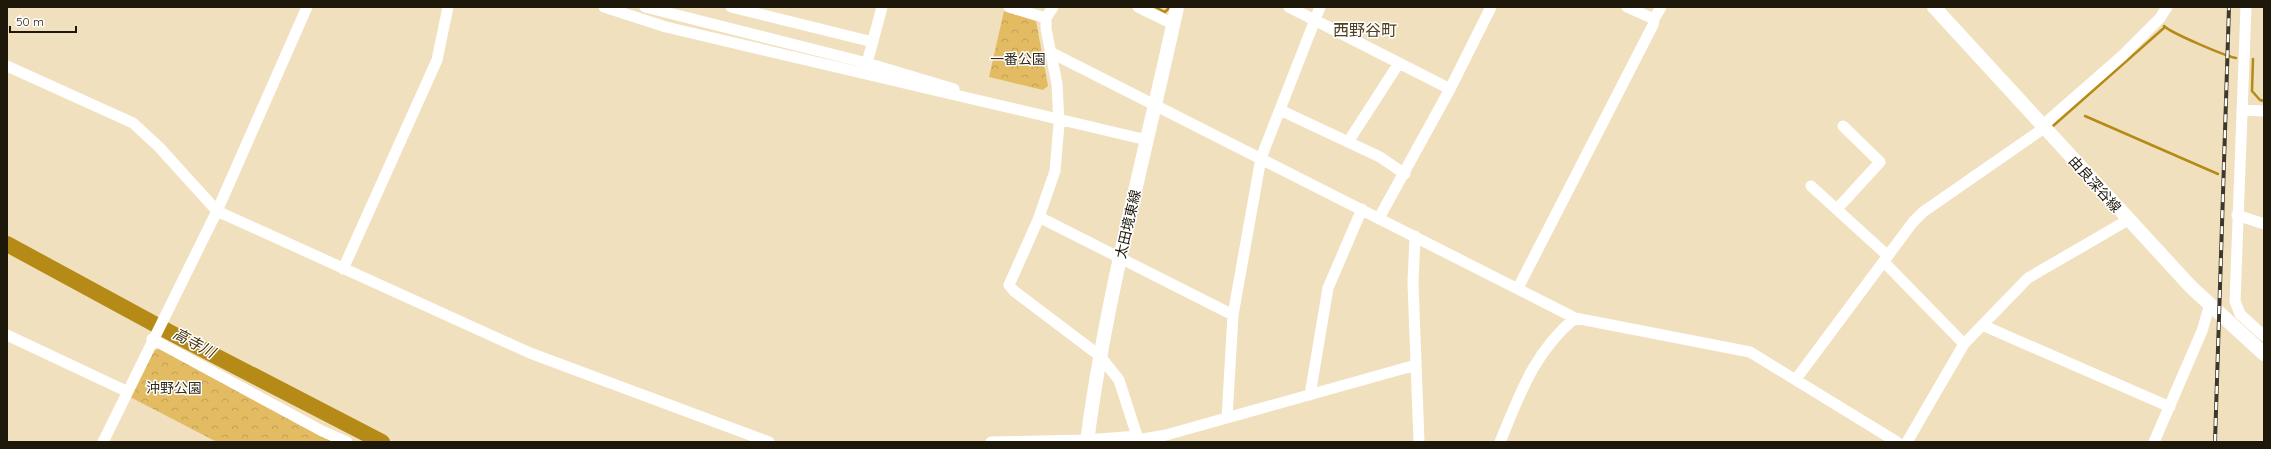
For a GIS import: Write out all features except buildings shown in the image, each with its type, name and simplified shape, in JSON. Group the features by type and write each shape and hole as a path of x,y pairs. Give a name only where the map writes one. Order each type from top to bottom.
{"main road":[{"name":"太田境東線","path":"1087,441 1100,356 1120,257 1177,7"},
{"name":"由良深谷線","path":"1934,7 2191,287 2264,354"}],"street":[{"path":"102,442 126,391 217,211 307,7"},
{"path":"343,269 437,60 448,7"},
{"path":"604,7 666,27 1146,140"},
{"path":"645,7 678,11 867,62 1053,119"},
{"path":"731,7 873,42"},
{"path":"867,62 882,7"},
{"path":"1009,7 1046,18"},
{"path":"1053,7 1046,18 1046,29 1057,84 1053,119 1055,171 1039,217 1009,285 1014,292 1100,356 1119,380 1137,439"},
{"path":"1140,7 1173,24"},
{"path":"1289,7 1450,89"},
{"path":"1227,418 1233,315 1261,158 1313,19 1320,7"},
{"path":"1379,218 1405,174 1491,7"},
{"path":"1627,7 1654,19"},
{"path":"1518,288 1661,7"},
{"path":"1796,379 1923,212 2043,127 2122,56 2160,18 2167,7"},
{"path":"2246,7 2237,215 2235,301 2240,314 2264,336"},
{"path":"1050,52 1575,318 1750,352 1897,442"},
{"path":"1348,142 1399,63"},
{"path":"7,66 133,123 158,147 217,211 530,353 769,442"},
{"path":"1280,110 1380,157 1405,174"},
{"path":"2242,110 2264,111"},
{"path":"1837,209 1880,162 1842,126"},
{"path":"1812,186 1886,259 1964,344"},
{"path":"1310,395 1328,288 1362,209"},
{"path":"2237,215 2264,224"},
{"path":"1039,217 1233,315"},
{"path":"1907,442 1964,344 2028,278 2128,220"},
{"path":"1415,236 1413,283 1419,442"},
{"path":"2154,442 2202,331 2210,304"},
{"path":"1500,442 1528,377 1538,358 1563,328 1575,318"},
{"path":"1982,325 2170,407"},
{"path":"7,336 126,391"},
{"path":"154,336 322,431 347,442"},
{"path":"991,442 1137,439 1166,435 1416,365"}],"green space":[{"name":"一番公園","path":"1004,11 1036,21 1048,86 1043,90 989,77"},
{"name":"沖野公園","path":"160,348 337,442 217,442 130,397 153,351"}],"waterway":[{"path":"1155,7 1165,12 1170,7"},
{"path":"2164,26 2198,44 2236,58"},
{"path":"2053,126 2165,27"},
{"path":"2253,59 2252,91 2260,100 2264,101"},
{"path":"2085,116 2218,174"},
{"name":"高寺川","path":"7,244 171,333 382,442"}],"railway":[{"path":"2215,442 2229,7"}],"district":[{"name":"西野谷町","path":"1365,30"}]}
